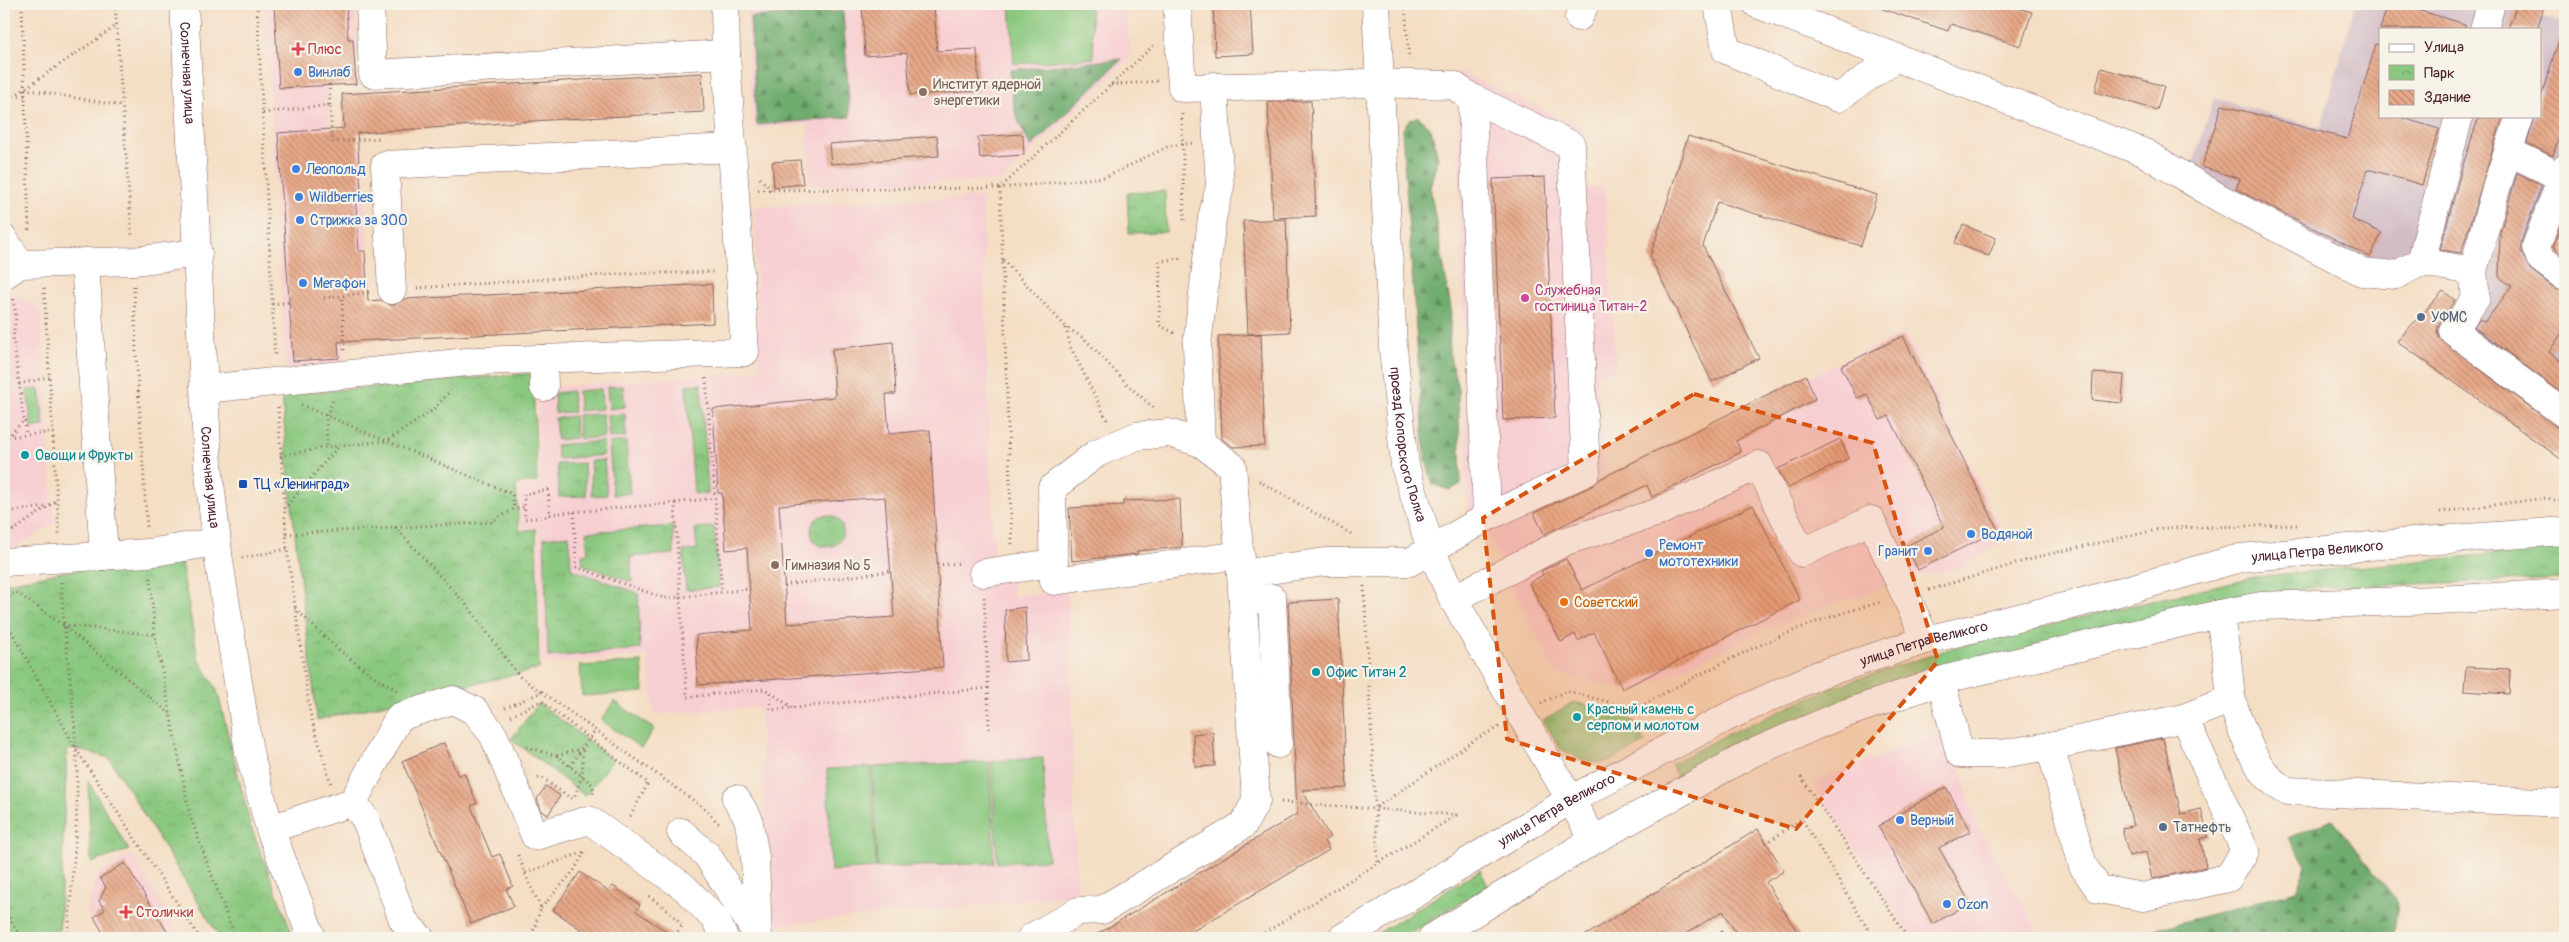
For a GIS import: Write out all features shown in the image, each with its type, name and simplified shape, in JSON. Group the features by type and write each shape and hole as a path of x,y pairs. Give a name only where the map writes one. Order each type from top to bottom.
{"street":[{"name":"Солнечная улица","path":"184,4 208,465 216,542 249,752 270,829 312,938"},
{"path":"370,4 373,74 726,54"},
{"path":"205,389 276,380 477,362 704,352 745,352 726,54 725,4"},
{"name":"проезд Копорского Полка","path":"1376,4 1393,348 1405,466 1431,550 1453,599 1594,840"},
{"path":"1718,4 1726,50 1838,98 1894,58"},
{"path":"1757,4 2145,153 2221,198 2362,272 2396,275 2421,262 2472,271"},
{"path":"2484,28 2490,4"},
{"path":"1031,938 1078,911 1102,910 1244,825 1256,800 1241,576 1232,466 1201,443 1169,433 1137,436 1097,453 1052,488 1054,581 1241,576 1325,562 1361,550 1410,562 1487,517 1586,472 1571,144 1472,98 1453,85 1381,83 1214,86 1182,83 1177,13"},
{"path":"1201,443 1197,345 1212,218 1220,187 1214,86"},
{"path":"1472,98 1487,517"},
{"path":"2421,262 2459,118"},
{"path":"2519,118 2510,152 2496,188 2472,271 2476,298 2453,331 2565,414"},
{"path":"392,290 385,165 733,148"},
{"path":"2510,152 2564,175 2536,247 2540,258 2565,277"},
{"path":"4,239 20,275 85,262 134,261 198,253"},
{"path":"85,262 104,556"},
{"path":"543,360 544,387"},
{"path":"1453,599 1566,541 1656,513 1759,466 1802,553 1871,520 1926,640"},
{"name":"улица Петра Великого","path":"1342,938 1570,800 1725,718 1818,675 1926,640 2076,604 2240,558 2424,541 2565,531"},
{"path":"4,562 148,552 216,542"},
{"path":"983,583 1026,567 1054,563"},
{"path":"1241,576 1272,598 1278,744"},
{"path":"1432,938 1594,840 1750,754 1840,715 1941,681 2219,614 2261,606 2437,600 2565,593"},
{"path":"2219,614 2232,699 2257,762 2276,786 2287,791 2565,803"},
{"path":"1941,681 1960,754 2001,754 2050,746 2184,718 2232,699"},
{"path":"270,829 345,805 399,717 453,700 475,711 494,736 535,836 589,820 684,887 716,920 724,938"},
{"path":"2050,746 2083,866 2098,889 2143,898 2228,878 2245,852 2184,718"},
{"path":"736,799 748,818 766,937"},
{"path":"345,805 366,820 403,920 420,938"},
{"path":"681,832 708,855 766,937"}],"path":[{"path":"22,4 30,241 20,275 13,338 26,435"},
{"path":"115,4 134,261 136,353 155,635 190,816 235,938"},
{"path":"257,4 280,456 287,549 310,713 345,805"},
{"path":"1405,4 1409,60"},
{"path":"1026,567 1025,551 1013,553 1000,188 1111,85 1177,13"},
{"path":"14,96 116,26"},
{"path":"373,74 329,78 332,142 384,138 385,165"},
{"path":"1111,85 1182,83 1185,229"},
{"path":"25,89 122,106"},
{"path":"4,97 25,96"},
{"path":"263,113 330,105"},
{"path":"736,191 1000,188 1106,177 1169,146 1218,142"},
{"path":"1186,258 1160,260 1159,325 1197,345"},
{"path":"1003,260 1066,327 1085,339 1129,386 1161,414 1169,433"},
{"path":"392,290 494,281 643,273 716,272 741,280"},
{"path":"20,275 49,377 63,624 76,749 76,820 68,938"},
{"path":"324,298 342,296"},
{"path":"272,304 290,302"},
{"path":"1066,327 1070,346 1107,420 1113,446"},
{"path":"704,352 722,592"},
{"path":"19,384 49,377"},
{"path":"276,380 297,403 512,494 514,509"},
{"path":"387,441 433,410 452,390"},
{"path":"4,441 24,420"},
{"path":"7,437 53,432"},
{"path":"284,509 340,446"},
{"path":"280,456 327,447"},
{"path":"1232,466 1361,550 1378,862"},
{"path":"550,514 548,490 524,494 525,519 550,516 550,514 714,498"},
{"path":"2437,513 2546,498 2565,502"},
{"path":"4,537 57,500"},
{"path":"675,503 687,697 765,689 793,708"},
{"path":"4,512 46,507"},
{"path":"286,534 491,522 514,509 524,507"},
{"path":"574,512 576,567 664,598 750,589"},
{"path":"4,517 13,530"},
{"path":"1534,707 1567,691 1635,709 1737,654 1840,612 1907,596 2041,556 2165,528 2304,525"},
{"path":"396,527 471,610 519,676 542,692"},
{"path":"239,558 287,549"},
{"path":"784,584 891,571"},
{"path":"983,583 989,729"},
{"path":"4,599 16,592 63,624 170,714"},
{"path":"296,608 328,641 370,675 429,708"},
{"path":"4,618 76,749 200,938"},
{"path":"63,624 155,635"},
{"path":"770,693 772,710 988,688"},
{"path":"508,717 541,701 648,783 625,826 633,832 625,846"},
{"path":"568,710 624,752"},
{"path":"1376,807 1476,739 1506,723"},
{"path":"570,766 595,731"},
{"path":"525,746 557,756 570,766 593,785 593,801"},
{"path":"557,756 583,748"},
{"path":"568,806 578,792 582,776 583,748"},
{"path":"534,780 541,777 573,800"},
{"path":"1801,777 1908,938"},
{"path":"1256,800 1376,807 1458,815 1256,938"},
{"path":"1766,842 1802,819 1873,938"},
{"path":"530,938 541,908 573,872 586,850"},
{"path":"525,874 541,908"},
{"path":"4,909 21,938"},
{"path":"1713,938 1722,932 1725,938"},
{"path":"766,937 791,938"}],"highlighted area":[{"path":"1694,394 1873,443 1938,661 1796,829 1507,739 1483,518"}],"shaded area":[{"path":"265,4 355,4 358,68 327,71 331,149 362,146 369,283 338,286 344,366 286,371"},
{"name":"Институт ядерной энергетики","path":"746,4 1126,4 1130,59 1000,181 809,185 808,124 753,129"},
{"path":"2355,4 2492,4 2565,23 2565,401 2466,334 2461,276 2408,262 2353,285 2184,193 2214,98 2321,128"},
{"path":"1457,71 1583,128 1586,187 1605,187 1616,371 1595,376 1606,471 1468,536"},
{"name":"Гимназия № 5","path":"982,197 994,561 1011,558 1013,597 1068,590 1077,895 770,926 760,707 655,714 647,655 542,664 538,527 521,528 519,486 540,484 536,388 759,371 754,207"},
{"path":"4,291 40,308 54,523 4,555"},
{"path":"1905,332 2006,539 1965,566 1920,576 1771,627 1634,692 1556,674 1485,531"},
{"path":"1950,731 1977,826 2042,938 1913,938 1813,783"},
{"path":"132,854 180,936 175,938 103,938 87,911 96,876"}],"green space":[{"path":"1010,4 1090,4 1094,58 1014,64"},
{"path":"843,11 850,117 757,125 750,17"},
{"path":"1122,59 1031,147 1015,110 1011,91 1010,70"},
{"path":"1418,116 1431,129 1438,157 1430,187 1451,309 1449,352 1458,389 1461,484 1450,490 1433,485 1425,457 1402,131 1408,121"},
{"path":"1165,191 1166,232 1129,233 1127,193"},
{"path":"533,373 537,482 516,484 519,531 536,529 539,669 317,720 293,517 282,395"},
{"path":"701,384 708,493 694,494 686,385"},
{"path":"623,386 625,407 609,409 607,387"},
{"path":"40,389 44,426 32,428 27,390"},
{"path":"601,389 602,409 579,411 578,391"},
{"path":"572,391 574,412 555,413 554,393"},
{"path":"603,414 604,437 579,439 577,415"},
{"path":"625,414 626,437 609,438 607,415"},
{"path":"574,416 576,438 557,440 555,418"},
{"path":"603,441 604,455 558,459 556,445"},
{"path":"626,441 630,493 613,495 609,443"},
{"path":"604,460 607,495 592,496 590,461"},
{"path":"584,463 586,496 559,497 557,464"},
{"path":"827,515 833,516 838,520 842,525 842,537 838,542 833,546 827,547 821,546 816,542 812,537 811,531 812,525 816,520 821,516"},
{"path":"673,526 674,554 630,557 632,582 583,565 582,554 588,553 586,532"},
{"path":"714,527 719,587 686,590 683,551 697,550 695,528"},
{"path":"569,535 571,569 638,593 640,649 548,657 544,538"},
{"path":"2565,547 2565,579 2320,587 2264,593 1727,752 1677,777 1671,764 1722,737 1834,687 1956,647 2253,577"},
{"path":"180,557 198,658 217,690 251,827 294,938 220,938 109,758 76,749 67,750 59,938 4,938 4,584 61,572"},
{"path":"642,662 644,692 582,696 580,666"},
{"path":"614,701 654,729 641,748 601,720"},
{"path":"1574,702 1617,713 1635,722 1645,743 1610,761 1600,763 1580,759 1561,749 1543,720"},
{"path":"539,703 613,760 585,796 511,739"},
{"path":"1043,758 1048,860 997,863 992,761"},
{"path":"990,762 994,863 877,868 873,767"},
{"path":"871,767 876,868 831,871 827,769"},
{"path":"88,781 129,850 91,863"},
{"path":"2332,819 2398,903 2393,938 2360,934 2356,938 2124,938 2296,891 2306,865 2288,838"},
{"path":"1480,870 1488,886 1403,938 1370,938"}],"building":[{"path":"274,4 346,4 348,39 353,39 356,84 279,88"},
{"path":"862,4 934,4 937,51 977,49 979,91 910,95 907,53 865,56"},
{"path":"1213,4 1250,4 1253,54 1215,56"},
{"path":"1878,4 2019,4 2018,8 2032,12 2021,46 1951,24 1948,31 1877,7"},
{"path":"2388,4 2398,4 2465,24 2465,28 2380,28"},
{"path":"2517,4 2545,4 2537,28 2508,28"},
{"path":"2561,34 2565,35 2565,117 2553,156 2527,143 2534,118 2542,118 2542,93"},
{"path":"2376,44 2379,45 2379,118 2403,118 2439,129 2422,185 2368,169 2352,219 2382,233 2370,257 2236,189 2240,179 2202,167 2222,105 2347,139"},
{"path":"2101,68 2164,86 2157,110 2095,92"},
{"path":"702,73 704,112 357,133 361,192 355,193 359,251 365,251 368,301 381,300 392,306 404,299 712,284 713,323 338,342 339,358 293,361 278,133 344,128 342,94"},
{"path":"1311,101 1316,216 1273,218 1268,102"},
{"path":"2478,118 2502,118 2461,253 2440,250 2462,168"},
{"path":"1023,134 1024,155 980,158 978,137"},
{"path":"937,136 939,156 831,164 829,144"},
{"path":"1688,136 1877,195 1861,246 1717,202 1703,246 1759,358 1712,382 1650,257"},
{"path":"800,160 803,184 774,187 772,162"},
{"path":"2517,173 2542,185 2521,242 2521,252 2531,270 2556,289 2565,292 2565,328 2549,352 2565,364 2565,395 2474,327 2480,319 2485,322 2512,286 2499,277 2500,233"},
{"path":"1545,177 1555,418 1503,420 1493,179"},
{"path":"2565,213 2565,258 2553,247"},
{"path":"1286,219 1290,332 1248,334 1243,221"},
{"path":"1963,225 1996,238 1989,256 1955,243"},
{"path":"2443,291 2455,300 2440,322 2437,330 2439,338 2556,427 2565,429 2565,462 2397,341"},
{"path":"1261,334 1265,446 1233,447 1222,439 1218,336"},
{"path":"1903,336 1998,530 1918,570 1906,546 1944,527 1889,416 1880,420 1867,394 1857,398 1841,366"},
{"path":"893,342 896,394 886,394 889,434 930,430 943,667 698,685 696,635 752,630 747,548 726,550 722,493 718,493 713,409 835,397 832,349","holes":["885,497 894,617 787,624 779,505"]},
{"path":"2093,373 2124,375 2122,403 2092,400"},
{"path":"1806,375 1815,399 1736,441 1741,452 1652,497 1647,485 1544,534 1534,513 1592,486 1600,479"},
{"path":"1840,439 1849,458 1788,488 1778,469"},
{"path":"1180,499 1182,547 1137,551 1137,554 1072,561 1069,508 1123,505 1123,501"},
{"path":"1753,505 1800,600 1622,689 1594,632 1578,641 1575,634 1561,642 1529,583 1543,575 1541,571 1566,559 1582,590"},
{"path":"1338,599 1347,788 1302,790 1330,837 1324,841 1329,850 1181,938 1091,938 1297,814 1288,602"},
{"path":"1025,607 1027,660 1006,662 1005,610"},
{"path":"2466,667 2510,669 2509,694 2464,691"},
{"path":"1213,732 1215,766 1195,767 1193,734"},
{"path":"2163,738 2181,814 2201,809 2208,837 2200,839 2206,867 2152,879 2146,852 2129,856 2122,828 2133,826 2115,748"},
{"path":"444,743 458,776 464,773 477,803 471,806 492,857 500,854 513,886 506,889 514,906 471,924 402,761"},
{"path":"546,786 560,796 548,815 541,810 537,799"},
{"path":"1946,787 1971,831 1939,848 1970,903 1933,924 1878,826"},
{"path":"1758,829 1784,871 1766,882 1801,938 1739,938 1723,911 1679,938 1581,938"},
{"path":"125,863 171,938 106,938 94,917 105,910 99,901 106,887 100,878"},
{"path":"580,872 608,891 613,886 640,905 636,911 676,938 593,938 553,910"}],"place":[{"name":"Плюс","path":"298,49"},
{"name":"Винлаб","path":"298,72"},
{"name":"Институт ядерной энергетики","path":"923,92"},
{"name":"Леопольд","path":"296,169"},
{"name":"Wildberries","path":"299,197"},
{"name":"Стрижка за 300","path":"300,220"},
{"name":"Мегафон","path":"303,283"},
{"name":"Служебная гостиница Титан-2","path":"1525,298"},
{"name":"УФМС","path":"2421,317"},
{"name":"Овощи и Фрукты","path":"25,455"},
{"name":"ТЦ «Ленинград»","path":"243,484"},
{"name":"Водяной","path":"1971,534"},
{"name":"Гранит","path":"1928,551"},
{"name":"Ремонт мототехники","path":"1649,553"},
{"name":"Гимназия № 5","path":"775,565"},
{"name":"Советский","path":"1564,602"},
{"name":"Офис Титан 2","path":"1316,672"},
{"name":"Красный камень с серпом и молотом","path":"1577,717"},
{"name":"Верный","path":"1900,820"},
{"name":"Татнефть","path":"2163,827"},
{"name":"Ozon","path":"1947,904"},
{"name":"Столички","path":"126,912"}]}
